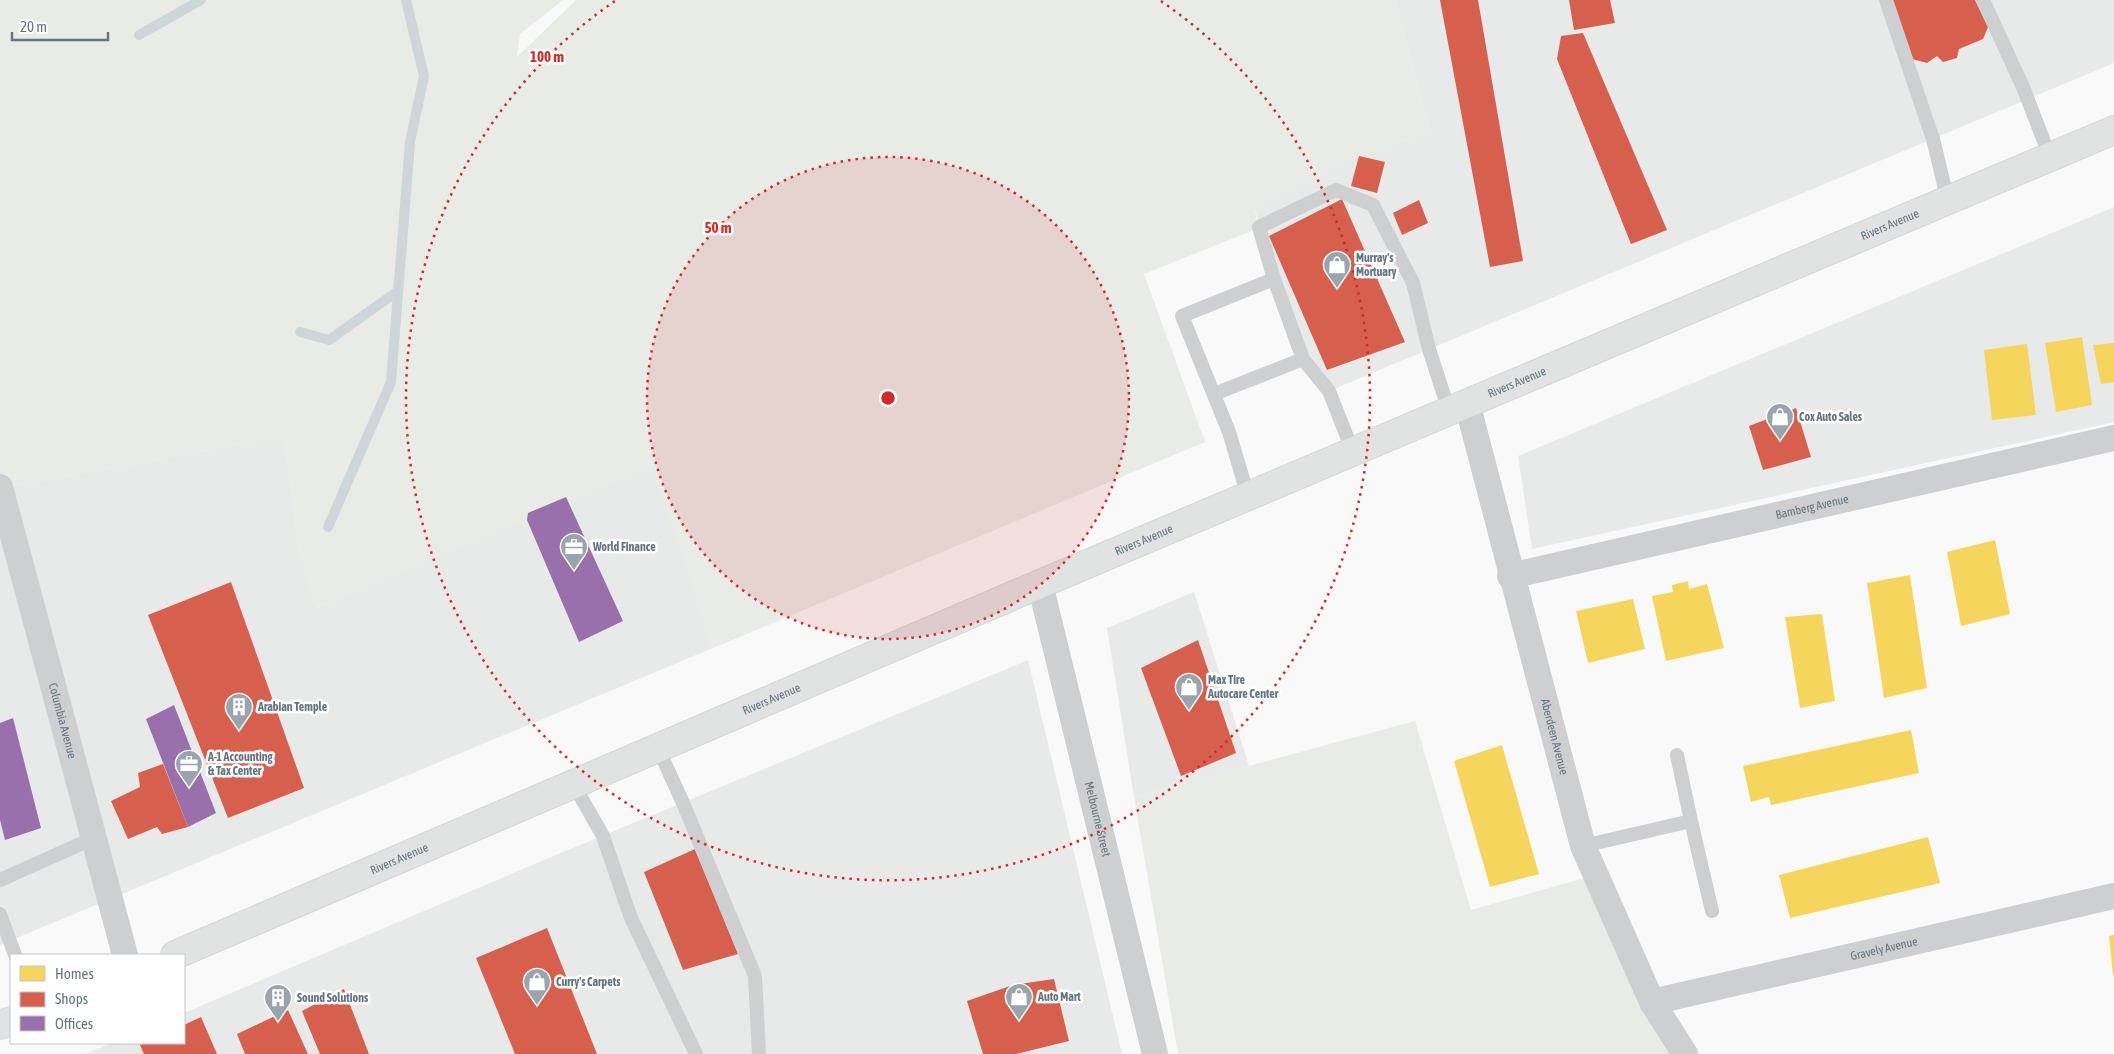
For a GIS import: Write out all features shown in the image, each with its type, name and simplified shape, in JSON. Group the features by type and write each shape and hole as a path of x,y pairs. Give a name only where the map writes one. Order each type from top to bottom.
{"main road":[{"name":"Rivers Avenue","path":"177,954 1040,584 2114,130"}],"street":[{"name":"Aberdeen Avenue","path":"1458,407 1510,576 1583,846 1652,1002 1685,1054"},
{"name":"Bamberg Avenue","path":"1510,576 2114,438"},
{"name":"Columbia Avenue","path":"0,487 125,954"},
{"name":"Melbourne Street","path":"1040,584 1155,1054"},
{"name":"Gravely Avenue","path":"1652,1002 2114,896"}],"lane":[{"path":"1886,0 1933,139 1948,201"},
{"path":"1984,0 2023,86 2050,157"},
{"path":"1353,452 1329,391 1303,359 1274,279 1259,227 1336,190 1373,205 1413,283 1429,349 1458,407"},
{"path":"1248,496 1214,394 1182,316 1274,279"},
{"path":"1214,394 1303,359"},
{"path":"658,748 755,976 759,1054"},
{"path":"1677,755 1712,911"},
{"path":"574,784 603,836 631,918 696,1054"},
{"path":"1583,846 1691,821"},
{"path":"0,880 94,838"},
{"path":"0,914 15,954"}],"shaded area":[{"path":"0,0 563,0 520,34 517,57 576,0 1395,0 1430,132 1331,166 1254,208 1259,228 1144,274 1205,442 713,648 653,466 315,609 299,549 284,436 0,489"},
{"path":"1395,0 2114,0 2114,63 1322,394 1254,208 1331,166 1430,132"},
{"path":"2114,207 2114,422 1532,549 1518,456"},
{"path":"284,436 299,549 316,609 528,513 654,466 713,648 0,945 0,489"},
{"path":"1194,592 1249,766 1134,797 1107,628"},
{"path":"1028,660 1122,1054 85,1054 110,1044 185,1044 185,1013 551,857"},
{"path":"1415,721 1471,910 1595,875 1685,1054 1178,1054 1134,797"}],"building: Homes":[{"path":"2082,337 2092,405 2056,412 2045,343"},
{"path":"2114,343 2114,382 2101,384 2093,345"},
{"path":"2027,344 2036,415 1992,420 1984,350"},
{"path":"1995,540 2010,614 1961,626 1947,552"},
{"path":"1910,575 1927,688 1884,698 1867,583"},
{"path":"1688,581 1689,589 1707,584 1724,648 1666,661 1652,596 1673,592 1672,585"},
{"path":"1633,599 1645,649 1588,663 1576,611"},
{"path":"1822,614 1835,701 1800,708 1785,617"},
{"path":"1911,730 1919,773 1771,805 1769,797 1751,802 1743,766"},
{"path":"1502,745 1539,874 1490,887 1454,761"},
{"path":"1928,837 1940,883 1790,918 1779,875"},
{"path":"2114,935 2114,975 2113,975 2109,936"}],"building: Shops":[{"path":"1440,0 1478,0 1523,261 1490,267"},
{"path":"1569,0 1610,0 1615,23 1574,30"},
{"path":"1891,0 1975,0 1988,27 1983,39 1959,49 1957,58 1943,62 1937,56 1927,63 1912,59"},
{"path":"1583,33 1667,230 1631,244 1557,59 1561,36"},
{"path":"1359,156 1385,162 1377,193 1351,186"},
{"name":"Murray's Mortuary","path":"1342,199 1405,342 1327,370 1269,236"},
{"path":"1419,200 1428,223 1402,235 1393,213"},
{"name":"Cox Auto Sales","path":"1796,408 1811,457 1763,470 1749,426"},
{"name":"Arabian Temple","path":"231,582 304,788 228,818 148,615"},
{"name":"Max Tire Autocare Center","path":"1198,640 1236,753 1181,776 1141,668"},
{"path":"163,764 188,827 162,834 157,827 128,839 111,801 140,787 138,773"},
{"path":"695,849 738,954 683,970 644,872"},
{"name":"Curry's Carpets","path":"547,928 597,1054 515,1054 476,958"},
{"name":"Auto Mart","path":"1054,979 1069,1041 1016,1054 983,1054 967,1001 1013,985"},
{"path":"344,989 369,1054 320,1054 302,1011"},
{"name":"Sound Solutions","path":"288,1010 308,1054 245,1054 237,1034"},
{"path":"201,1017 217,1054 144,1054 140,1045 142,1044 185,1044 185,1025"}],"building: Offices":[{"name":"World Finance","path":"566,497 623,621 579,642 527,520 528,513"},
{"name":"A-1 Accounting & Tax Center","path":"174,705 216,813 188,827 146,719"},
{"path":"13,718 41,828 5,840 0,820 0,723"}],"waterway":[{"path":"139,35 201,0"},
{"path":"328,527 391,382 410,142 424,76 406,0"},
{"path":"300,332 329,340 398,291"}],"place":[{"name":"Murray's Mortuary","path":"1337,289"},
{"name":"Cox Auto Sales","path":"1780,441"},
{"name":"World Finance","path":"574,571"},
{"name":"Max Tire Autocare Center","path":"1189,711"},
{"name":"Arabian Temple","path":"239,731"},
{"name":"A-1 Accounting & Tax Center","path":"189,788"},
{"name":"Curry's Carpets","path":"537,1006"},
{"name":"Auto Mart","path":"1019,1021"},
{"name":"Sound Solutions","path":"278,1022"}]}
